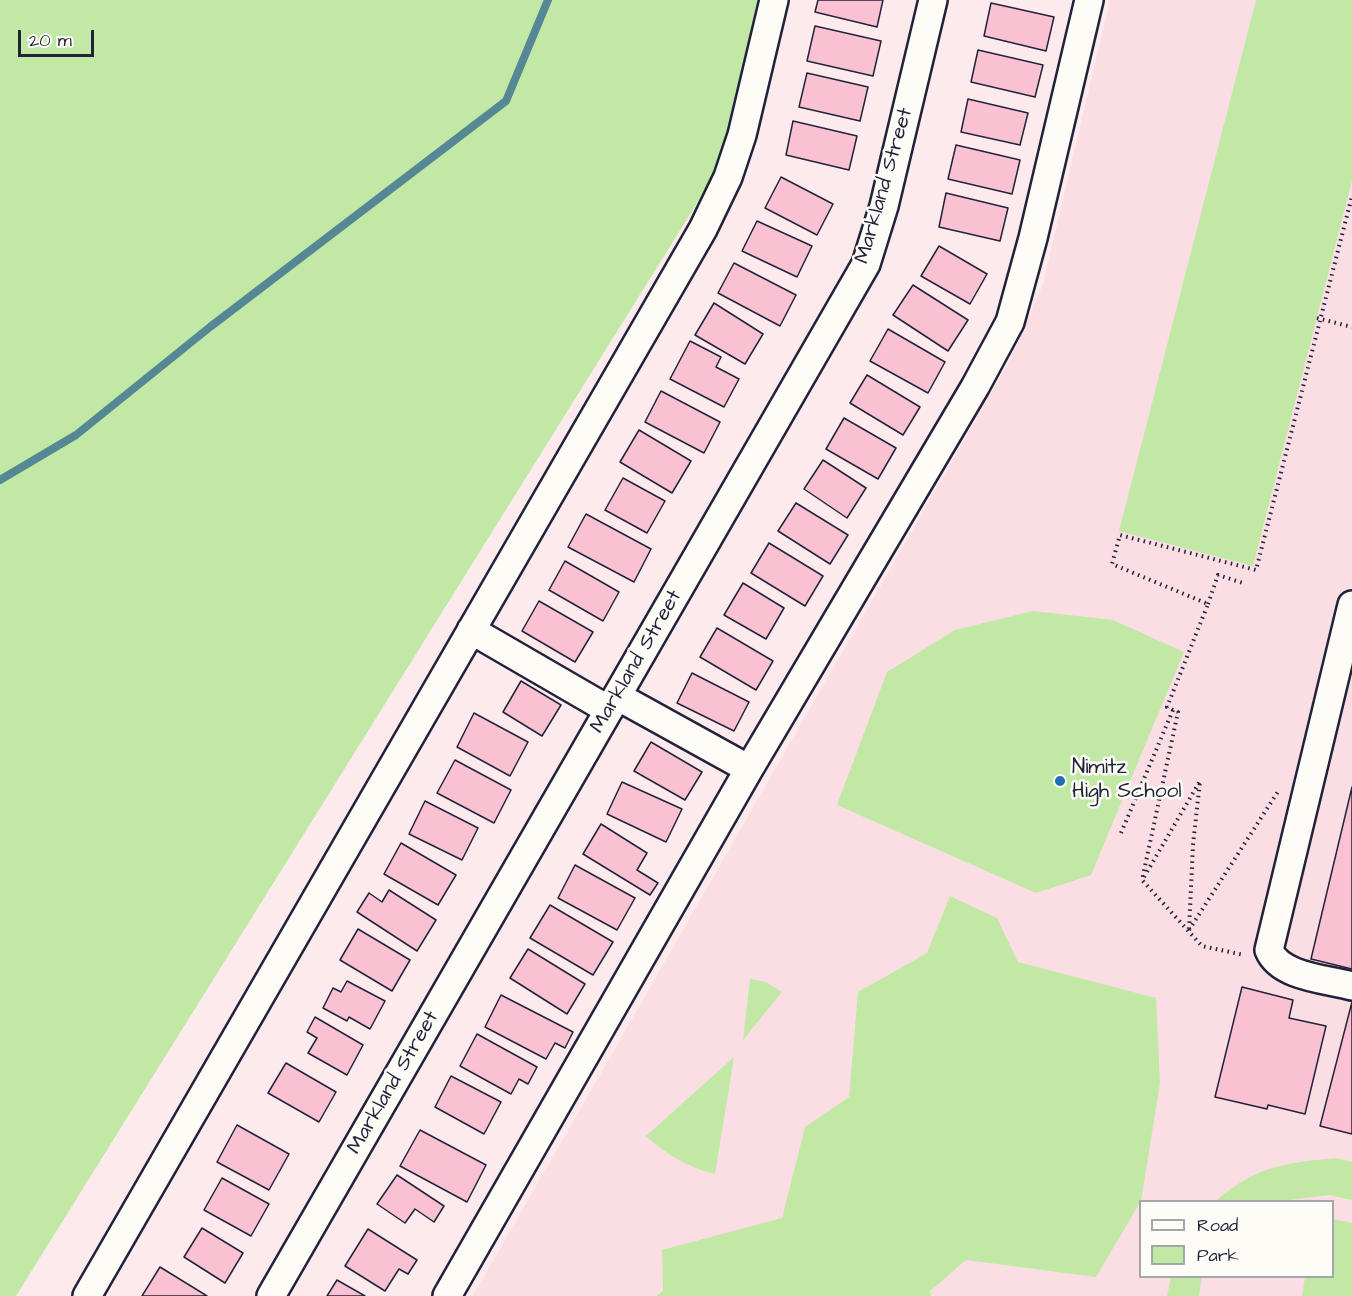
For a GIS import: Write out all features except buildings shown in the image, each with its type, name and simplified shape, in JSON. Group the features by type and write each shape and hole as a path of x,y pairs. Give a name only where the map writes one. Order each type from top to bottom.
{"street":[{"path":"87,1296 703,229 728,177 742,135 774,0"},
{"name":"Markland Street","path":"271,1296 866,264 884,206 933,0"},
{"path":"447,1296 749,769 975,387 1010,322 1033,238 1089,0"},
{"path":"1352,605 1269,950 1274,961 1287,969 1352,986"},
{"path":"471,630 749,769"}],"path":[{"path":"1208,604 1112,564 1120,536 1256,570 1352,195"},
{"path":"1319,318 1352,327"},
{"path":"1142,880 1178,712 1167,707 1218,575 1243,583"},
{"path":"1121,833 1173,710"},
{"path":"1142,880 1200,782 1193,845 1189,931"},
{"path":"1189,931 1282,786 1307,793"},
{"path":"1142,880 1202,946 1274,961"}],"shaded area":[{"name":"Nimitz High School","path":"1110,0 1352,0 1352,1296 473,1296 1010,360 1043,284"}],"green space":[{"path":"0,0 758,0 717,171 16,1296 0,1296"},
{"path":"1256,0 1352,0 1352,181 1253,566 1119,531"},
{"path":"1033,611 1113,620 1184,652 1091,875 1036,893 837,805 887,672 955,630"},
{"path":"950,896 997,918 1018,962 1156,998 1160,1083 1141,1200 1139,1200 1139,1204 1096,1277 966,1260 930,1291 931,1296 656,1296 663,1291 662,1250 782,1218 805,1127 849,1097 858,992 927,953"},
{"path":"750,979 766,982 782,992 743,1040"},
{"path":"734,1057 715,1174 695,1168 678,1159 646,1136"},
{"path":"1336,1158 1352,1162 1352,1200 1329,1195 1290,1200 1217,1200 1244,1180 1258,1173 1301,1162"},
{"path":"1334,1219 1352,1223 1352,1296 1302,1296 1305,1278 1334,1278"},
{"path":"1171,1278 1202,1278 1199,1296 1167,1296"}],"waterway":[{"path":"0,480 76,435 210,327 506,101 548,0"}],"place":[{"name":"Nimitz High School","path":"1060,781"}]}
